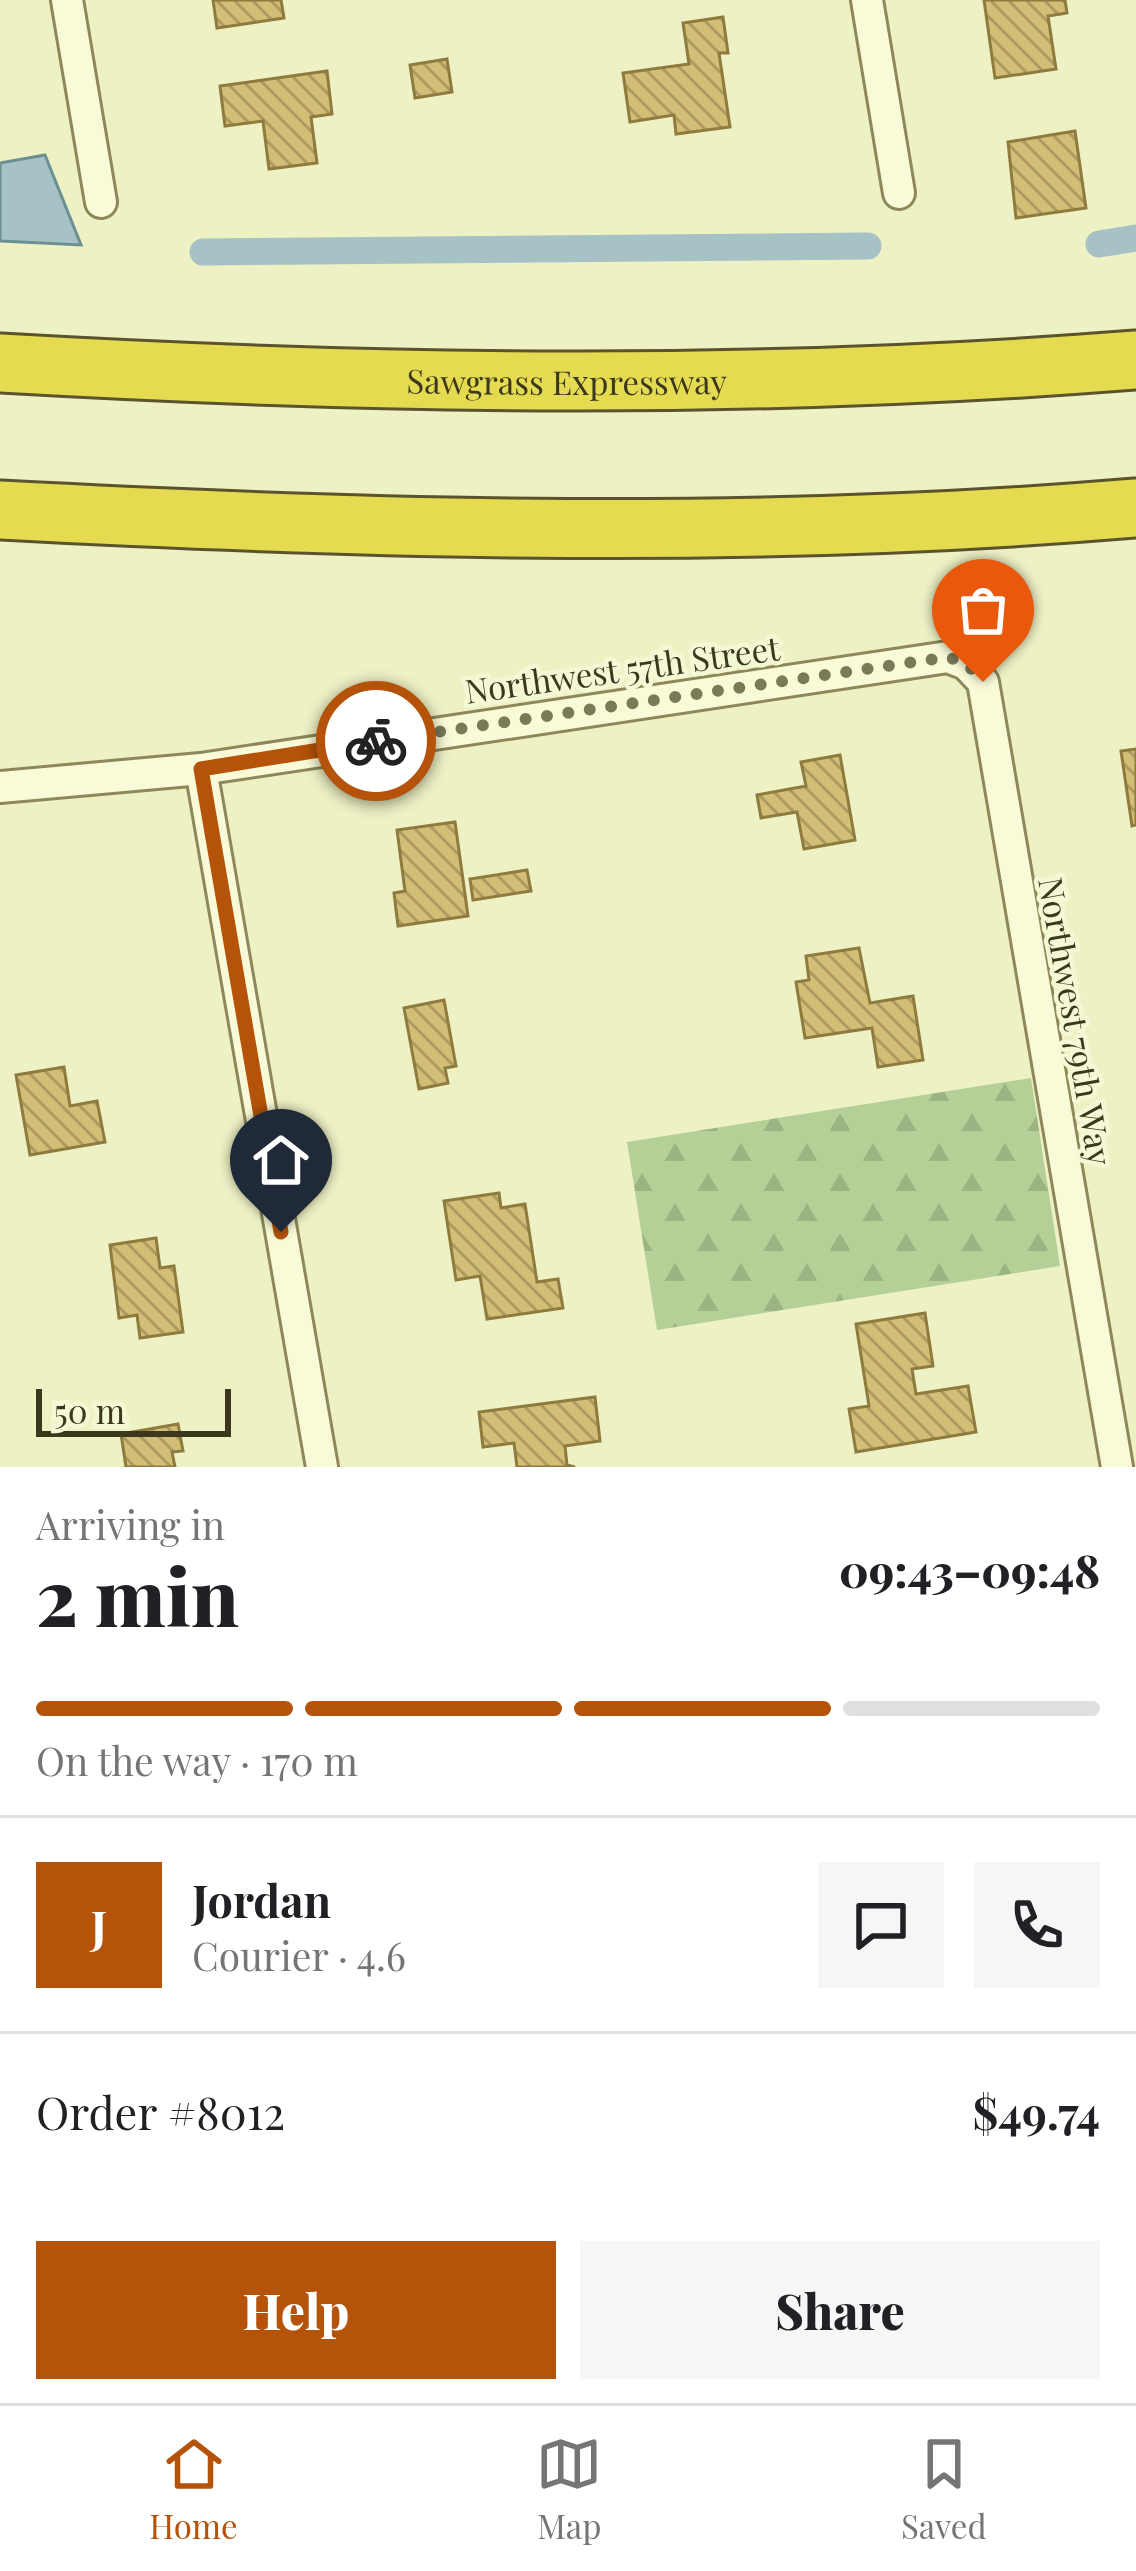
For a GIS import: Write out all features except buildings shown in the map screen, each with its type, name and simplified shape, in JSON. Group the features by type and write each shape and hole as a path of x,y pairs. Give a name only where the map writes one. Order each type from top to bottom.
{"highway":[{"name":"Sawgrass Expressway","path":"0,363 330,380 613,385 905,375 1136,360"},
{"path":"0,510 563,532 875,524 1136,508"}],"street":[{"path":"68,0 101,202"},
{"path":"867,0 899,194"},
{"name":"Northwest 57th Street","path":"0,787 201,769 948,657 967,664"},
{"name":"Northwest 79th Way","path":"967,664 983,682 1117,1467"},
{"path":"201,769 322,1467"}],"green space":[{"path":"1031,1078 1060,1266 657,1330 627,1142"}],"water":[{"path":"45,155 81,245 0,241 0,163"}],"waterway":[{"path":"1099,244 1136,238"},
{"path":"203,252 868,246"}],"way so far":[{"path":"376,741 948,657 967,664 983,682"}],"route":[{"path":"281,1232 201,769 376,741"}]}
